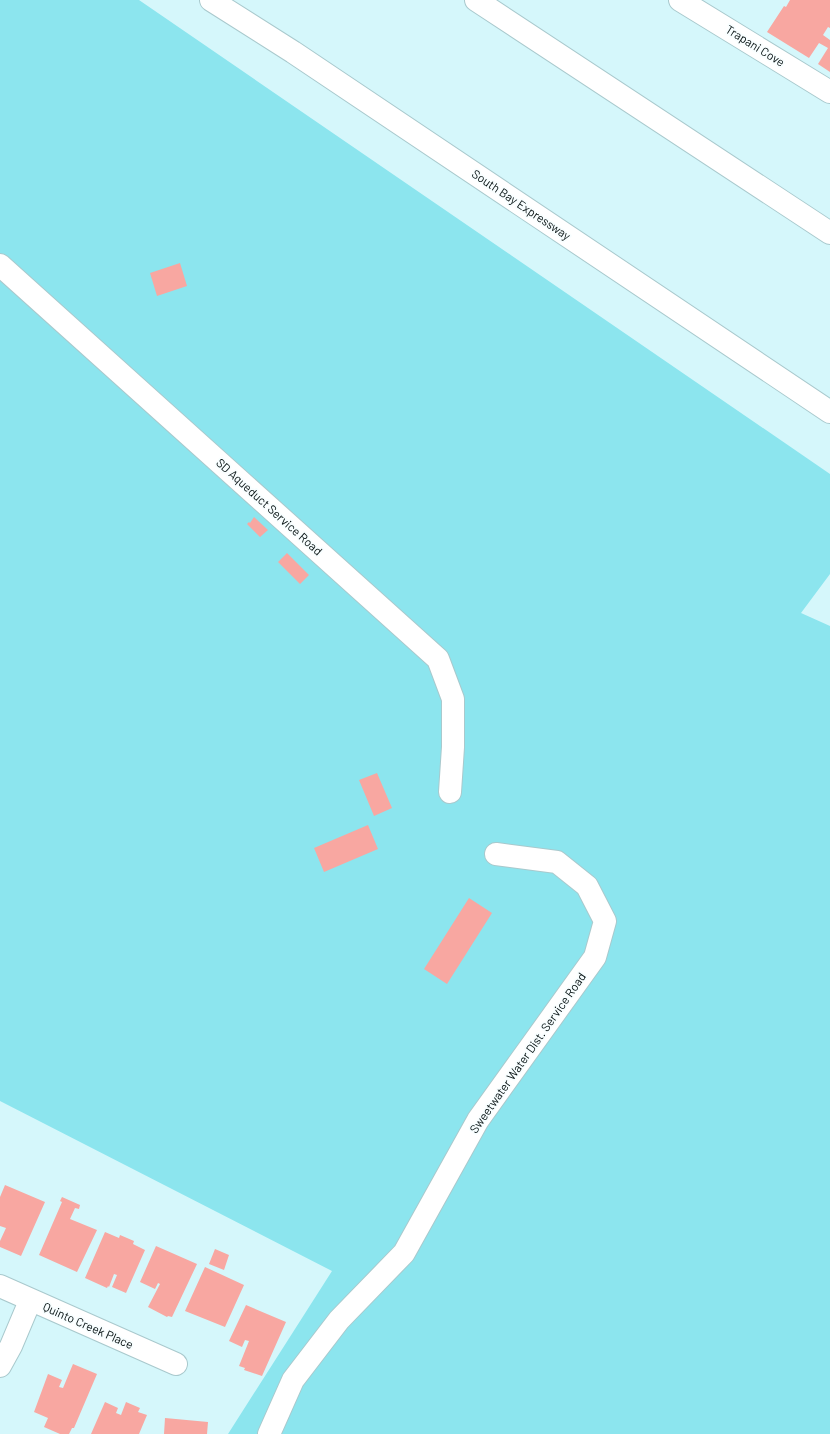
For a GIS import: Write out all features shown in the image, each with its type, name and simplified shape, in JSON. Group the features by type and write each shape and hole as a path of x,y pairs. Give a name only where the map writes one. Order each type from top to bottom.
{"main road":[{"name":"South Bay Expressway","path":"212,0 293,52 830,412"},
{"path":"476,0 830,233"},
{"name":"Trapani Cove","path":"680,0 830,92"},
{"name":"SD Aqueduct Service Road","path":"0,265 438,659 453,699 454,747 450,792"},
{"name":"Sweetwater Water Dist. Service Road","path":"269,1434 293,1380 339,1320 404,1253 478,1120 595,957 605,921 587,886 557,862 496,854"},
{"name":"Quinto Creek Place","path":"0,1286 30,1301 176,1364"},
{"path":"0,1366 11,1346 30,1301"}],"shaded area":[{"path":"0,0 139,0 830,474 830,574 801,613 830,626 830,1434 228,1434 332,1271 0,1101"}],"building":[{"path":"790,0 830,0 830,28 828,27 823,35 830,40 830,72 818,64 828,48 819,43 809,58 767,32 784,6 786,7"},
{"path":"180,263 187,286 157,296 150,273"},
{"path":"254,517 268,530 260,537 247,524 249,522 250,523"},
{"path":"287,553 309,575 300,584 278,562"},
{"path":"377,773 392,808 374,816 359,780"},
{"path":"368,825 378,849 324,872 314,848"},
{"path":"469,898 492,913 447,984 424,969"},
{"path":"5,1185 45,1202 21,1256 0,1247 0,1241 6,1228 0,1226 0,1197"},
{"path":"62,1197 80,1205 79,1209 75,1208 70,1219 97,1230 77,1272 39,1255 62,1202 60,1201"},
{"path":"105,1232 119,1238 120,1235 134,1241 133,1244 145,1250 126,1293 112,1287 117,1275 114,1274 109,1287 108,1286 107,1288 85,1278"},
{"path":"156,1246 197,1264 172,1317 167,1317 148,1307 160,1284 158,1283 155,1289 140,1282"},
{"path":"215,1249 229,1255 224,1270 209,1264"},
{"path":"205,1267 244,1285 225,1327 185,1311"},
{"path":"246,1305 286,1322 262,1376 244,1370 245,1368 239,1366 249,1341 245,1340 242,1347 229,1341"},
{"path":"73,1364 97,1374 74,1428 72,1428 69,1434 60,1434 44,1427 48,1418 34,1412 48,1374 62,1380 59,1387 63,1388"},
{"path":"105,1402 118,1408 116,1413 121,1415 126,1402 140,1408 138,1412 147,1415 139,1434 91,1434"},
{"path":"165,1418 208,1422 207,1434 164,1434"}]}
